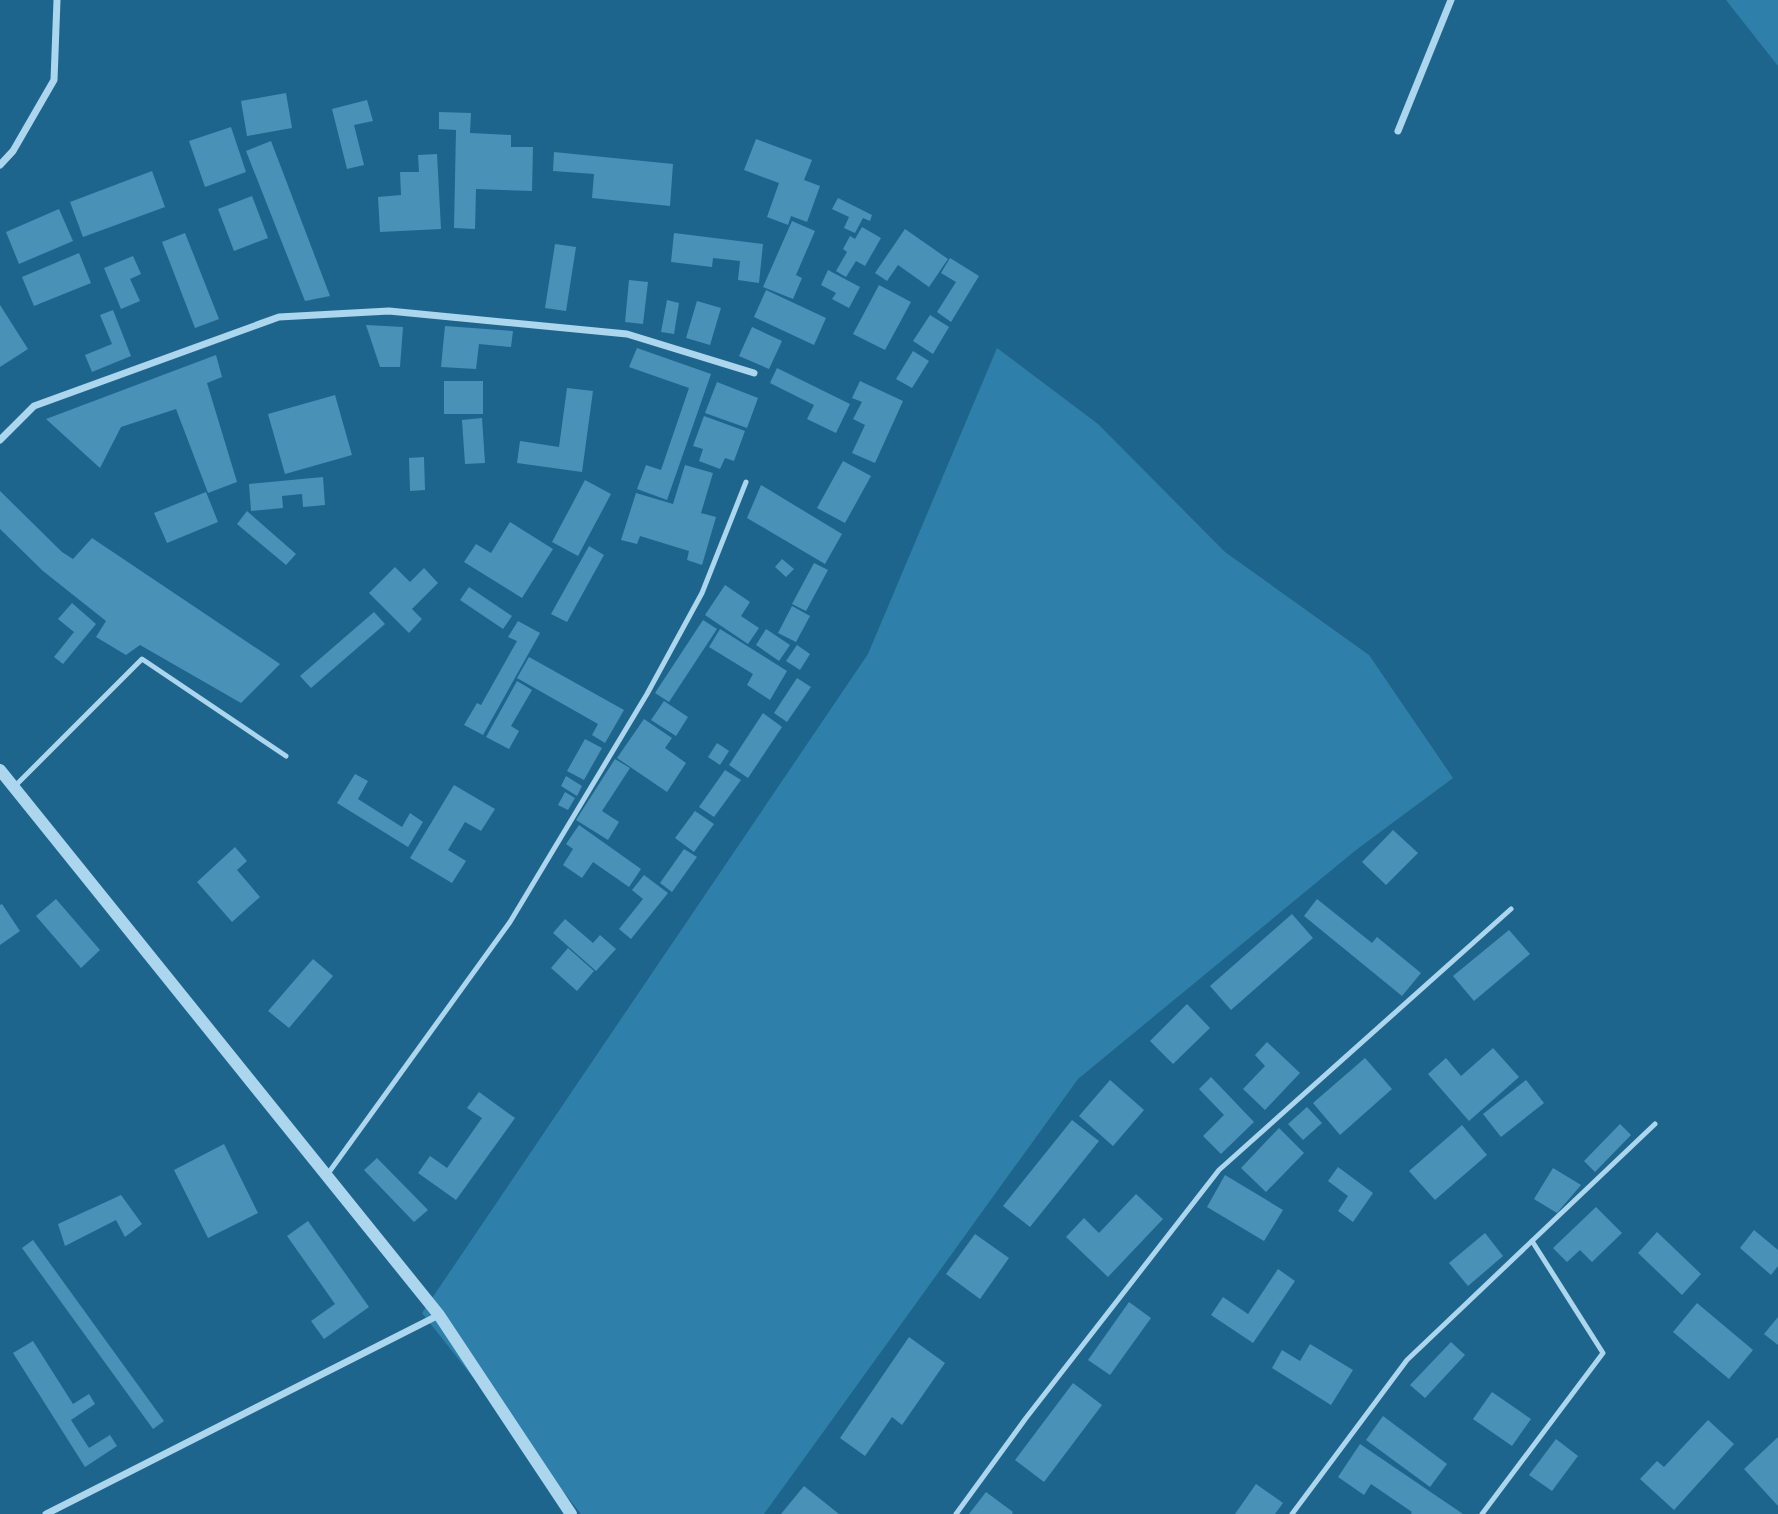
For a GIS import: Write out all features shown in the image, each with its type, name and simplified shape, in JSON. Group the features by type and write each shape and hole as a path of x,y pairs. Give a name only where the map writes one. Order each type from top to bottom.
{"street":[{"path":"0,165 13,151 54,80 57,0"},
{"path":"1398,131 1451,0"},
{"path":"0,440 34,406 279,317 389,311 627,334 754,373"},
{"path":"0,770 439,1315 571,1514"},
{"path":"46,1514 439,1315"}],"lane":[{"path":"327,1175 510,922 647,694 702,593 746,482"},
{"path":"13,787 142,659 286,756"},
{"path":"956,1514 1026,1418 1219,1170 1511,909"},
{"path":"1292,1514 1407,1360 1655,1124"},
{"path":"1482,1514 1603,1353 1532,1241"}],"shaded area":[{"path":"1726,0 1778,0 1778,66"},
{"path":"997,348 1098,424 1225,552 1369,655 1453,778 1356,850 1078,1079 764,1514 581,1514 422,1313 868,654"}],"building":[{"path":"286,93 292,128 247,136 241,101"},
{"path":"367,100 373,121 354,125 364,165 347,169 332,109"},
{"path":"439,112 471,113 470,133 511,135 511,147 533,147 532,191 476,189 475,229 454,228 456,130 439,129"},
{"path":"231,127 246,172 205,187 189,141"},
{"path":"756,139 812,160 804,180 820,186 807,222 791,216 788,225 767,217 779,183 744,170"},
{"path":"271,141 330,296 305,301 246,151"},
{"path":"554,152 673,164 670,206 592,198 594,174 553,171"},
{"path":"437,154 441,229 380,232 378,197 401,195 400,172 419,172 418,155"},
{"path":"152,171 165,207 83,237 70,202"},
{"path":"252,196 268,238 234,251 218,209"},
{"path":"838,198 872,215 870,221 863,218 855,233 844,228 849,217 832,209"},
{"path":"59,209 73,241 19,264 6,232"},
{"path":"792,221 815,231 796,275 802,278 793,299 763,287"},
{"path":"862,227 881,238 865,266 856,261 846,277 836,271 847,252 843,249 850,236 855,239"},
{"path":"905,229 948,259 929,287 898,265 887,281 875,273"},
{"path":"185,233 219,319 195,328 162,242"},
{"path":"674,233 763,244 759,283 738,280 740,261 713,258 712,267 671,262"},
{"path":"555,244 576,247 566,311 545,308"},
{"path":"79,253 91,283 34,306 22,277"},
{"path":"133,256 141,274 130,279 140,301 121,309 104,268"},
{"path":"950,258 979,276 951,322 937,312 956,282 941,273"},
{"path":"828,270 860,287 849,308 832,299 836,293 821,285"},
{"path":"629,280 648,282 643,324 625,322"},
{"path":"879,285 911,302 885,350 853,334"},
{"path":"766,290 826,318 814,345 754,317"},
{"path":"667,300 679,303 674,334 661,332"},
{"path":"697,301 721,308 710,345 686,338"},
{"path":"0,305 28,349 0,367"},
{"path":"113,310 131,356 92,372 85,355 112,344 100,315"},
{"path":"930,315 949,327 933,354 913,341"},
{"path":"366,325 403,327 400,367 380,367"},
{"path":"445,326 513,331 511,347 479,344 476,369 441,367"},
{"path":"752,327 782,341 769,369 739,356"},
{"path":"637,348 711,374 667,500 637,489 646,465 661,470 689,388 629,367"},
{"path":"913,351 929,361 912,388 896,379"},
{"path":"216,355 222,377 207,383 237,482 208,493 176,409 121,427 100,468 46,419"},
{"path":"777,368 850,404 836,433 807,419 814,405 770,383"},
{"path":"444,381 483,381 483,414 444,414"},
{"path":"860,381 903,401 875,463 852,453 865,425 853,419 862,402 852,398"},
{"path":"717,382 758,398 747,428 705,413"},
{"path":"567,388 593,391 582,472 517,463 520,441 559,447"},
{"path":"335,395 352,455 285,474 268,414"},
{"path":"704,416 745,431 734,461 725,458 720,469 699,461 703,449 693,446"},
{"path":"482,418 485,463 465,464 462,420"},
{"path":"424,457 425,490 410,491 409,458"},
{"path":"843,461 871,476 845,523 817,508"},
{"path":"685,465 713,473 701,513 716,517 702,565 687,560 689,551 640,536 637,544 621,540 636,493 673,504"},
{"path":"323,477 325,505 303,507 302,494 282,496 283,508 251,511 249,484"},
{"path":"585,480 611,494 578,556 552,542"},
{"path":"761,485 842,534 825,564 747,518"},
{"path":"0,491 62,552 73,559 92,538 280,664 241,703 140,645 126,655 96,637 106,621 43,571 0,529"},
{"path":"206,492 218,522 167,543 154,513"},
{"path":"247,511 296,554 286,565 237,524"},
{"path":"510,522 553,549 522,598 464,562 476,544 491,553"},
{"path":"589,546 604,555 567,622 551,614"},
{"path":"782,559 794,569 786,577 775,567"},
{"path":"814,563 828,570 806,611 792,604"},
{"path":"395,567 410,582 424,568 438,583 412,609 422,619 409,633 369,593"},
{"path":"725,585 750,602 741,616 759,628 748,644 705,615"},
{"path":"469,587 512,616 503,629 460,600"},
{"path":"72,603 96,624 63,664 54,657 74,632 58,619"},
{"path":"792,606 810,616 796,642 778,633"},
{"path":"374,612 385,624 311,688 300,676"},
{"path":"703,620 717,629 669,702 655,693"},
{"path":"518,621 540,633 483,735 464,725 477,703 481,705 517,641 508,637"},
{"path":"720,629 787,671 770,700 747,685 753,674 709,647"},
{"path":"766,629 790,645 779,661 756,645"},
{"path":"797,645 810,654 800,670 786,661"},
{"path":"529,657 624,710 605,743 592,735 598,724 517,678"},
{"path":"797,678 811,687 787,722 774,713"},
{"path":"517,681 532,690 511,726 519,731 509,749 486,737"},
{"path":"664,701 688,717 676,736 651,720"},
{"path":"763,713 782,727 748,778 729,765"},
{"path":"644,719 672,738 665,748 686,763 667,792 617,758"},
{"path":"585,739 602,748 584,780 567,771"},
{"path":"717,743 729,751 720,765 708,757"},
{"path":"615,759 630,768 602,811 619,822 608,840 576,820"},
{"path":"725,770 741,780 714,817 699,807"},
{"path":"355,774 368,781 358,799 402,827 410,813 423,822 408,847 337,803"},
{"path":"566,776 582,786 577,796 561,786"},
{"path":"454,785 495,809 481,831 465,822 448,850 466,861 452,883 410,858"},
{"path":"565,792 575,798 568,810 558,805"},
{"path":"695,811 714,824 694,852 675,838"},
{"path":"579,825 641,869 629,887 593,862 582,878 563,865 573,849 566,844"},
{"path":"1393,830 1418,853 1386,885 1362,862"},
{"path":"235,847 247,861 237,870 260,897 232,922 197,882"},
{"path":"684,849 697,857 672,892 660,883"},
{"path":"644,875 668,893 631,939 619,929 643,899 632,890"},
{"path":"56,899 100,950 81,968 36,916"},
{"path":"1317,899 1372,943 1377,937 1421,973 1402,996 1304,916"},
{"path":"2,904 20,931 0,945 0,905"},
{"path":"1292,914 1313,938 1231,1010 1210,986"},
{"path":"565,919 593,943 600,935 616,949 596,971 553,933"},
{"path":"1509,930 1530,954 1474,1001 1453,976"},
{"path":"568,948 594,971 577,991 551,968"},
{"path":"313,959 333,976 289,1028 268,1011"},
{"path":"1187,1004 1210,1028 1173,1064 1150,1041"},
{"path":"1267,1042 1300,1073 1265,1110 1243,1089 1265,1066 1255,1055"},
{"path":"1493,1048 1519,1077 1469,1121 1428,1074 1446,1058 1461,1076"},
{"path":"1365,1058 1392,1089 1340,1135 1313,1103"},
{"path":"1211,1077 1254,1122 1221,1154 1203,1136 1224,1115 1199,1089"},
{"path":"1110,1080 1144,1110 1113,1146 1079,1116"},
{"path":"1526,1080 1544,1103 1501,1137 1483,1114"},
{"path":"479,1092 515,1118 456,1200 418,1173 430,1156 447,1168 482,1118 467,1108"},
{"path":"1307,1107 1322,1123 1303,1140 1288,1124"},
{"path":"1072,1120 1099,1141 1030,1227 1003,1206"},
{"path":"1620,1124 1631,1135 1595,1172 1584,1161"},
{"path":"1462,1125 1487,1155 1435,1200 1409,1171"},
{"path":"1279,1128 1304,1153 1266,1192 1241,1168"},
{"path":"224,1144 258,1213 208,1238 174,1170"},
{"path":"377,1158 428,1210 414,1222 364,1170"},
{"path":"1338,1167 1373,1193 1353,1222 1338,1211 1348,1196 1328,1181"},
{"path":"1553,1168 1581,1185 1557,1213 1534,1199"},
{"path":"1225,1175 1283,1210 1264,1241 1207,1207"},
{"path":"1136,1194 1163,1219 1108,1277 1066,1237 1084,1218 1099,1233"},
{"path":"121,1195 142,1224 125,1237 116,1220 65,1246 58,1224"},
{"path":"1596,1207 1622,1233 1592,1262 1580,1250 1567,1262 1553,1248"},
{"path":"308,1221 369,1307 324,1339 311,1321 335,1304 287,1236"},
{"path":"1754,1230 1778,1250 1778,1266 1771,1275 1740,1248"},
{"path":"1657,1232 1701,1274 1682,1295 1638,1253"},
{"path":"1485,1233 1503,1256 1468,1286 1449,1263"},
{"path":"975,1234 1009,1258 980,1299 946,1274"},
{"path":"33,1240 164,1421 153,1429 22,1248"},
{"path":"1278,1269 1295,1281 1253,1343 1211,1315 1223,1297 1248,1314"},
{"path":"1129,1302 1151,1318 1110,1375 1088,1360"},
{"path":"1697,1303 1753,1350 1729,1379 1673,1332"},
{"path":"1778,1317 1778,1345 1764,1334"},
{"path":"909,1337 945,1363 902,1425 892,1417 865,1456 840,1438"},
{"path":"33,1341 73,1404 89,1394 95,1404 71,1420 89,1448 110,1435 117,1446 85,1467 13,1353"},
{"path":"1451,1342 1465,1355 1425,1398 1410,1385"},
{"path":"1310,1344 1353,1370 1331,1405 1272,1368 1282,1350 1300,1361"},
{"path":"1073,1383 1102,1405 1044,1482 1015,1460"},
{"path":"1492,1392 1531,1419 1512,1446 1473,1419"},
{"path":"1383,1416 1447,1464 1430,1487 1366,1440"},
{"path":"1708,1420 1734,1444 1674,1510 1640,1479 1657,1461 1664,1467"},
{"path":"1778,1437 1778,1506 1744,1469"},
{"path":"1556,1439 1578,1456 1552,1491 1529,1475"},
{"path":"1360,1444 1463,1514 1411,1514 1412,1512 1371,1484 1364,1495 1338,1477"},
{"path":"1256,1484 1283,1503 1275,1514 1235,1514"},
{"path":"804,1486 839,1514 781,1514"},
{"path":"986,1492 1013,1512 1012,1514 969,1514"}]}
